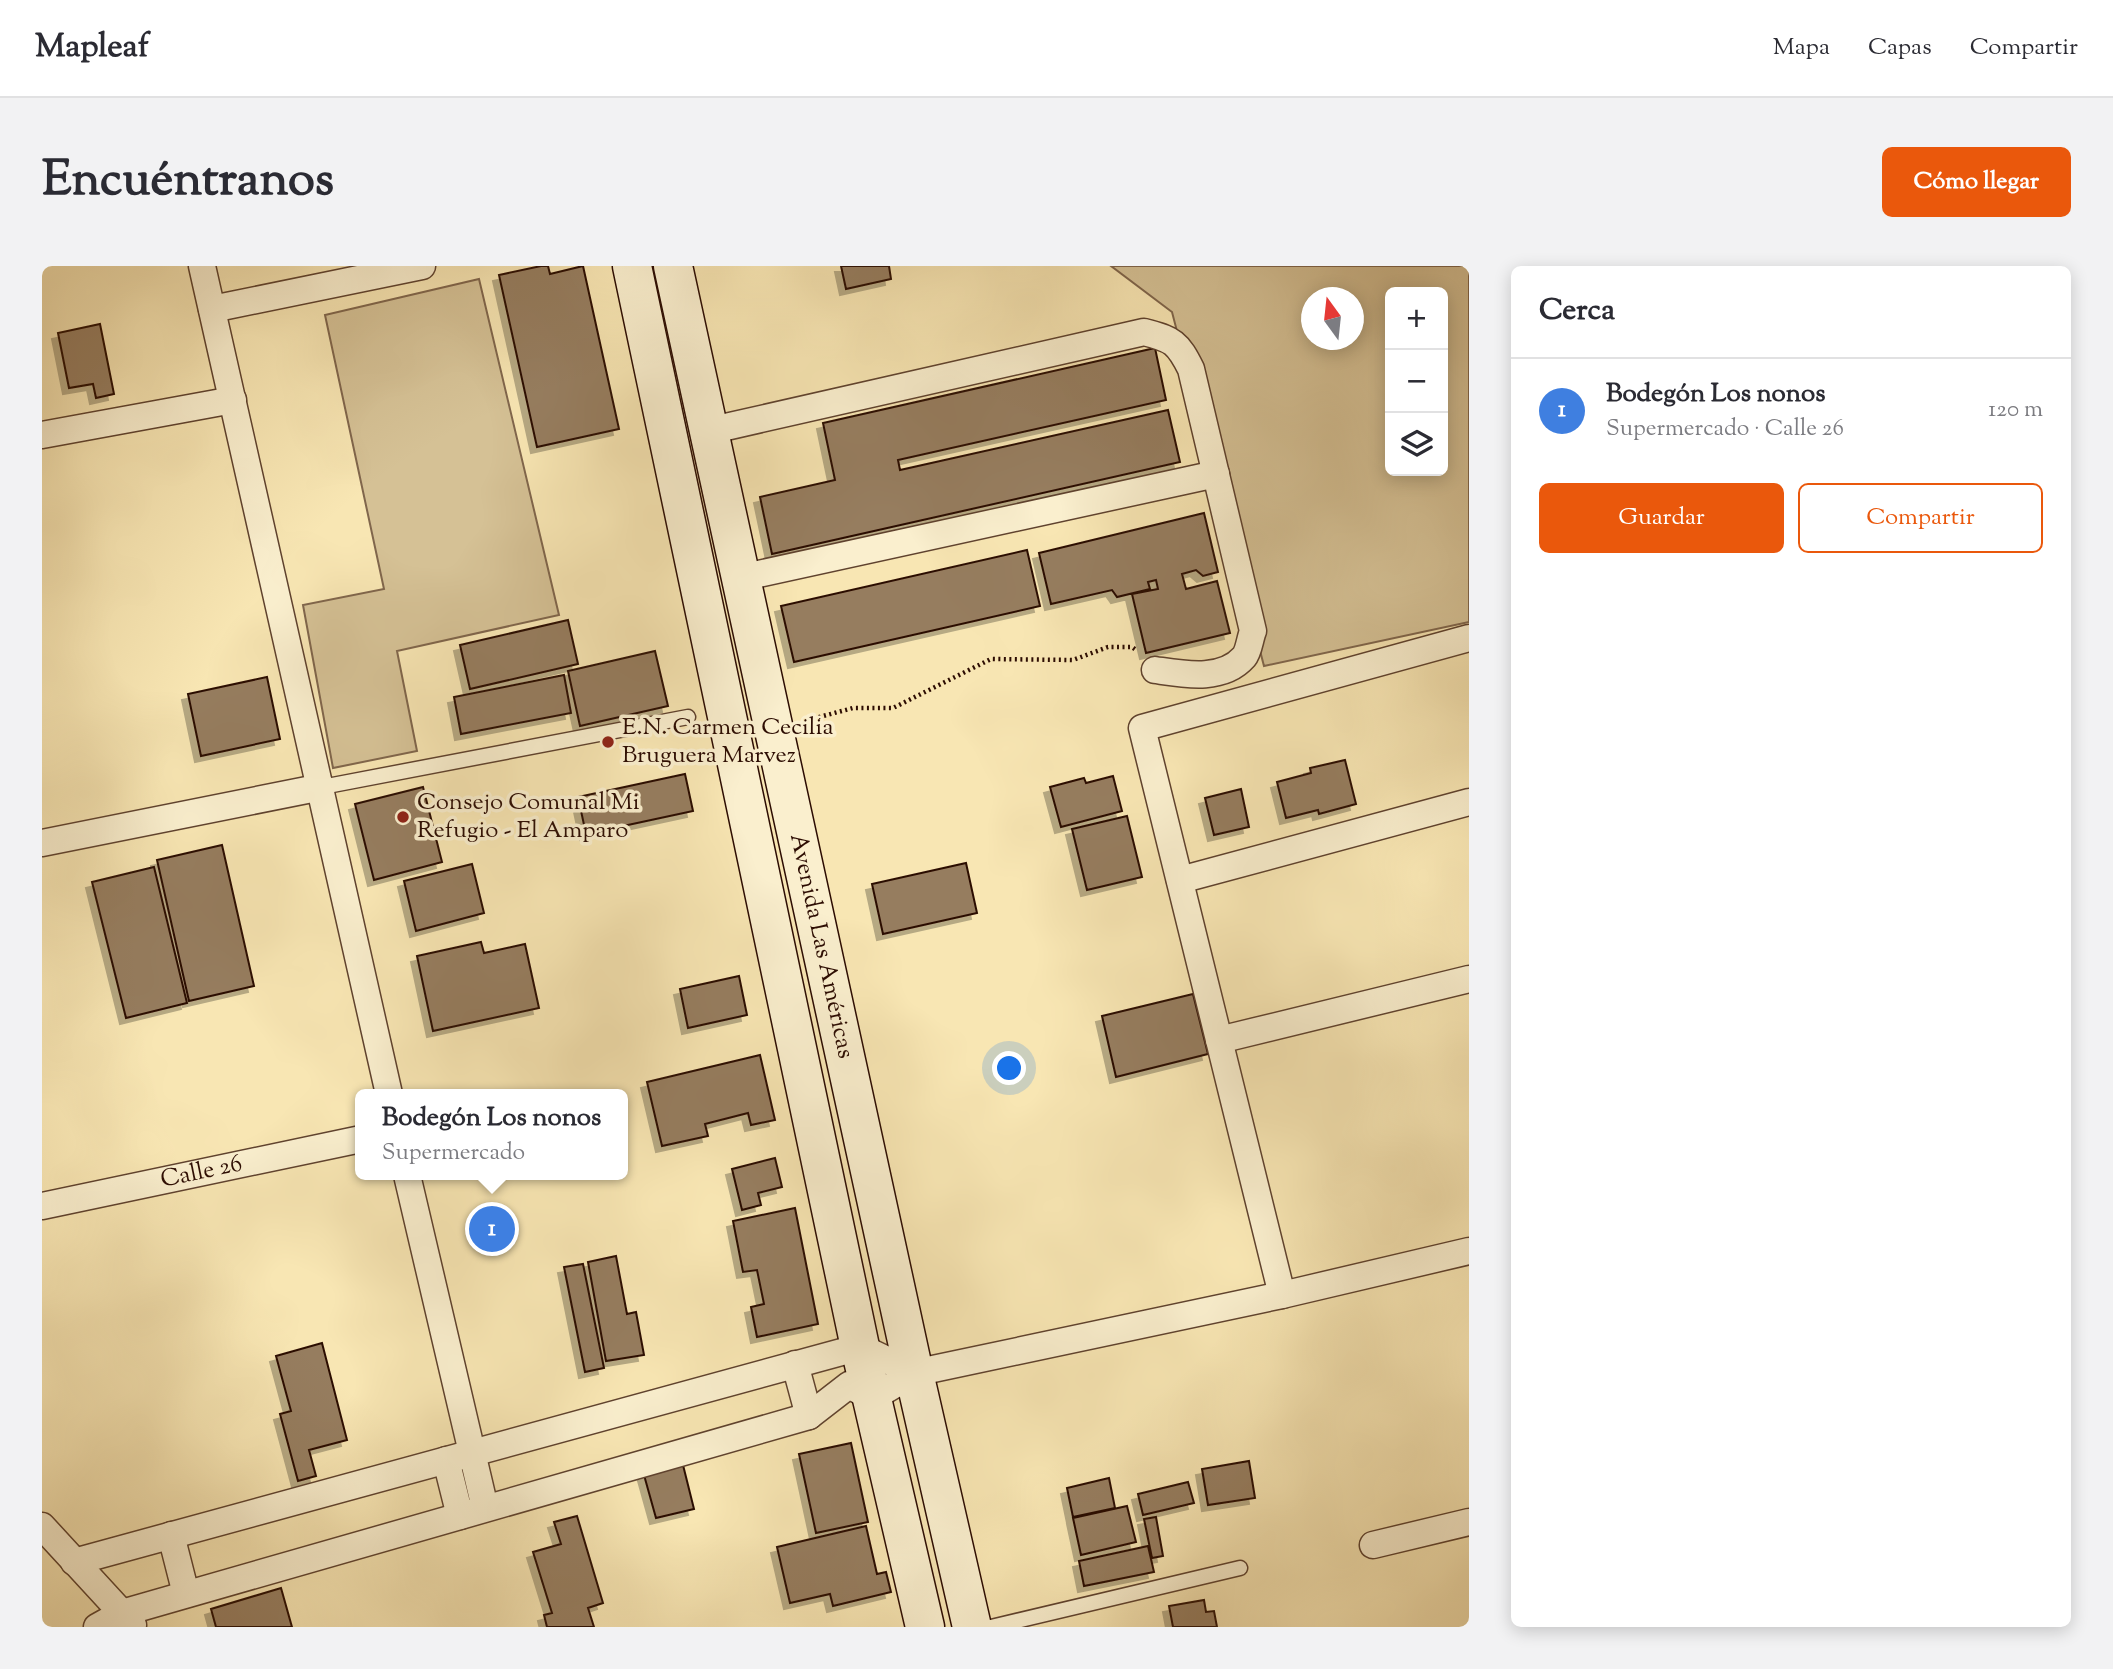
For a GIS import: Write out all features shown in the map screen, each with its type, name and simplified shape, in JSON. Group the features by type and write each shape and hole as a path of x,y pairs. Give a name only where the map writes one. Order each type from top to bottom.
{"main road":[{"name":"Avenida Las Américas","path":"632,266 860,1347 925,1627"},
{"name":"Avenida Las Américas","path":"673,266 914,1373 972,1627"}],"street":[{"path":"202,266 388,1089"},
{"path":"212,309 422,266"},
{"path":"708,431 1144,332 1161,336 1180,347 1191,369 1253,631 1245,656 1224,670 1197,675 1155,670"},
{"path":"42,435 233,400"},
{"path":"740,578 1216,474"},
{"path":"1282,1295 1142,727 1469,638"},
{"path":"42,843 322,788"},
{"path":"1180,880 1469,802"},
{"path":"1219,1040 1469,979"},
{"name":"Calle 26","path":"42,1206 355,1140"},
{"path":"408,1180 485,1508"},
{"path":"97,1627 128,1620 186,1594 809,1416 849,1385 872,1398 914,1373 1282,1295 1469,1251"},
{"path":"74,1562 860,1347 914,1373"},
{"path":"795,1364 809,1416"},
{"path":"446,1460 460,1516"},
{"path":"1373,1545 1469,1522"},
{"path":"42,1526 128,1620"},
{"path":"171,1535 186,1594"}],"lane":[{"path":"322,788 688,717"},
{"path":"991,1627 1240,1568"}],"path":[{"path":"773,729 853,709 893,708 991,659 1073,660 1108,646 1132,646 1155,670"}],"shaded area":[{"path":"1111,266 1469,266 1469,622 1264,666 1172,312"},
{"path":"479,279 559,615 397,651 417,751 333,768 303,605 384,589 325,315"}],"building":[{"path":"548,266 550,274 583,266 619,429 537,447 499,275"},
{"path":"841,266 889,266 891,279 846,289"},
{"path":"100,324 114,394 96,398 93,384 69,388 58,333"},
{"path":"1155,348 1166,400 898,460 900,470 1168,410 1180,462 772,554 760,497 835,480 823,423"},
{"path":"1204,513 1218,572 1203,576 1196,570 1182,574 1186,589 1217,581 1230,633 1146,653 1132,594 1158,589 1156,580 1148,582 1150,589 1117,597 1112,590 1051,604 1039,553"},
{"path":"1027,550 1040,606 794,662 781,606"},
{"path":"568,620 578,664 470,689 460,645"},
{"path":"655,651 668,706 580,726 568,671"},
{"path":"564,675 571,713 461,734 454,697"},
{"path":"267,677 280,739 201,756 188,694"},
{"path":"1345,760 1356,804 1319,814 1318,810 1286,818 1277,782 1311,773 1310,768"},
{"path":"685,774 693,811 586,834 578,797"},
{"path":"1113,776 1122,811 1061,827 1050,787 1084,778 1086,783"},
{"path":"423,787 442,862 374,880 355,804"},
{"path":"1241,789 1249,827 1214,835 1205,798"},
{"path":"1127,816 1142,877 1087,890 1072,829"},
{"path":"222,845 254,986 189,1001 157,860"},
{"path":"966,863 977,913 883,934 872,884"},
{"path":"472,864 484,913 416,931 404,881"},
{"path":"154,867 187,1003 126,1018 92,882"},
{"path":"481,942 484,953 525,944 539,1008 433,1031 417,956"},
{"path":"739,976 747,1015 688,1028 680,989"},
{"path":"1193,994 1208,1054 1116,1077 1102,1016"},
{"path":"760,1055 775,1120 751,1125 748,1113 705,1124 708,1136 662,1146 647,1082"},
{"path":"775,1158 782,1187 758,1193 761,1205 742,1210 732,1169"},
{"path":"795,1208 818,1324 757,1337 751,1307 764,1304 757,1270 743,1272 733,1221"},
{"path":"616,1256 627,1314 636,1312 644,1355 606,1361 588,1262"},
{"path":"583,1264 604,1368 585,1372 564,1267"},
{"path":"322,1343 347,1440 309,1450 316,1476 298,1481 280,1414 291,1411 276,1356"},
{"path":"851,1443 868,1522 816,1533 799,1454"},
{"path":"1249,1461 1255,1498 1208,1505 1202,1469"},
{"path":"683,1465 694,1509 656,1518 644,1475"},
{"path":"1109,1478 1115,1508 1073,1517 1067,1488"},
{"path":"1188,1482 1194,1503 1143,1515 1138,1494"},
{"path":"1127,1506 1136,1542 1081,1555 1073,1518"},
{"path":"577,1516 603,1603 588,1608 594,1627 547,1627 544,1615 552,1613 533,1552 561,1544 554,1522"},
{"path":"1156,1517 1163,1556 1152,1558 1144,1519"},
{"path":"866,1526 877,1574 886,1572 891,1592 833,1606 830,1594 790,1603 777,1547"},
{"path":"1148,1546 1154,1572 1084,1586 1079,1561"},
{"path":"281,1588 292,1627 216,1627 211,1609"},
{"path":"1204,1600 1206,1612 1214,1611 1217,1627 1173,1627 1169,1606"}],"place":[{"name":"E.N. Carmen Cecilia Bruguera Marvez","path":"608,742"},
{"name":"Consejo Comunal Mi Refugio - El Amparo","path":"403,817"},
{"name":"Bodegón Los nonos","path":"492,1229"}]}
